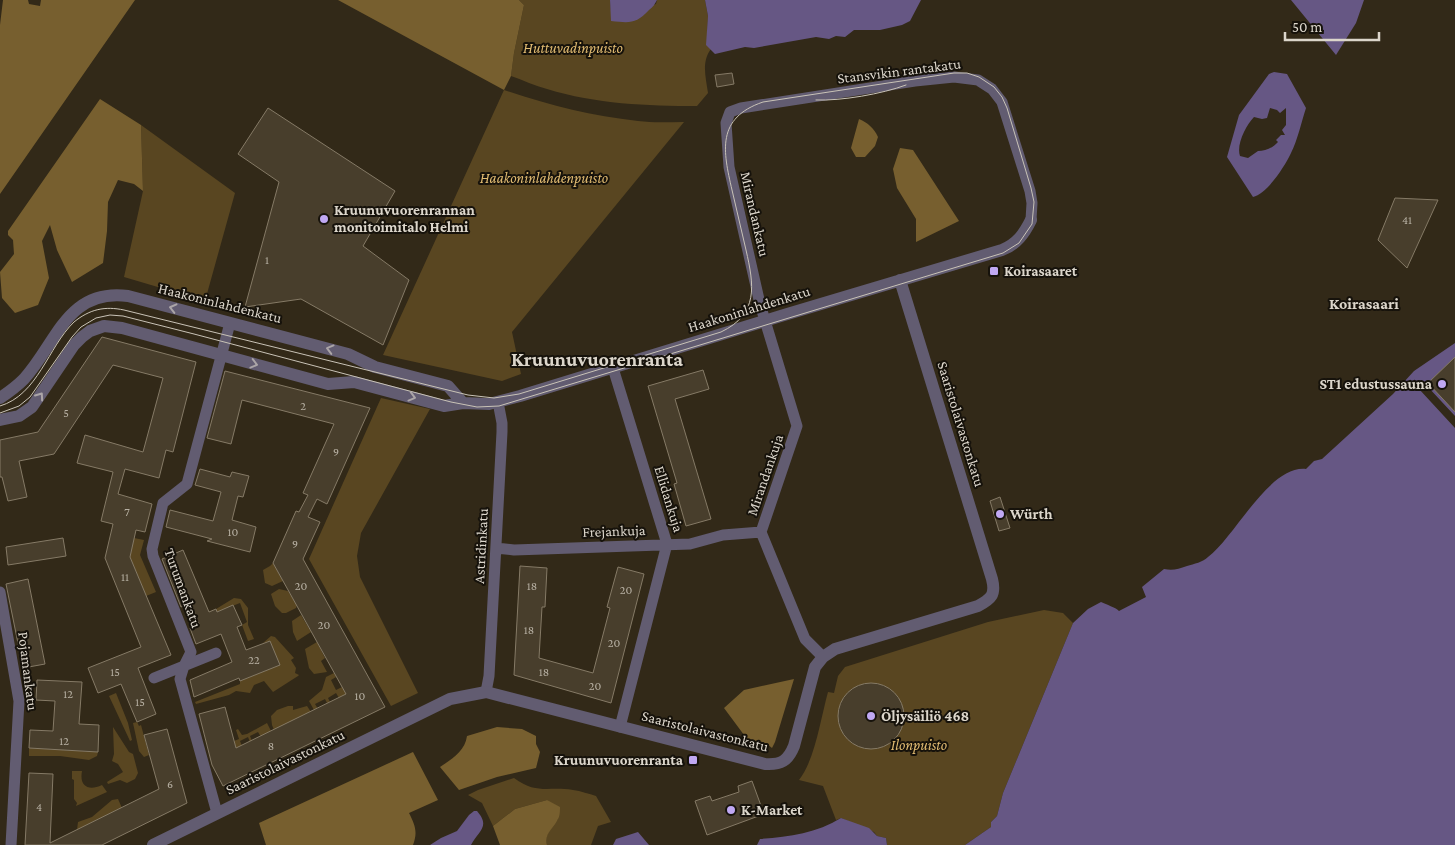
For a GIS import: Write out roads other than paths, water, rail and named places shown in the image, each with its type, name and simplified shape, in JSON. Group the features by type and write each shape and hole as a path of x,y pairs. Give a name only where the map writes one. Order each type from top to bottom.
{"street":[{"name":"Stansvikin rantakatu","path":"730,112 750,107 915,81 954,77 978,80 992,89 1002,102 1030,191 1032,203 1031,220"},
{"name":"Mirandankatu","path":"730,112 726,123 729,167 765,321"},
{"name":"Haakoninlahdenkatu","path":"0,420 19,416 32,407 74,345 82,337 104,326 122,328 328,384 354,382 444,406 463,403 498,402 1009,247 1020,238 1031,220"},
{"name":"Saaristolaivastonkatu","path":"153,845 450,699 486,692 765,764 776,765 784,762 790,756 794,746 815,667 823,657 835,649 978,606 992,595 994,588 900,280"},
{"name":"Haakoninlahdenkatu","path":"0,398 24,378 70,314 94,299 111,295 128,296 343,352 375,367 448,386 463,403"},
{"name":"Mirandankuja","path":"765,321 797,426 761,532 806,639 823,657"},
{"name":"Turumankatu","path":"217,813 180,679 190,652 152,549 163,503 187,484 230,323"},
{"name":"Ellidankuja","path":"614,368 667,544 620,727"},
{"name":"Astridinkatu","path":"486,692 489,676 502,432 498,402"},
{"name":"Frejankuja","path":"496,548 514,550 690,544 723,535 761,532"},
{"name":"Pojamankatu","path":"0,592 19,700 11,845"},
{"path":"154,678 216,652"}],"tram line":[{"path":"0,406 24,392 65,332 74,322 92,311 110,308 468,395 494,398 519,394 721,332 742,317 748,307 752,287 749,263 726,162 726,137 737,117 763,102 954,73 967,73 979,77 994,87 1002,97 1007,108 1034,202 1032,224 1019,243 1003,253 499,406 477,407 451,402 194,334 123,316 110,315 96,318 81,327 30,397 19,406 0,413"},
{"path":"816,100 861,96 906,85"}],"place":[{"name":"Kruunuvuorenrannan monitoimitalo Helmi","path":"324,219"},
{"name":"Koirasaaret","path":"994,271"},
{"name":"ST1 edustussauna","path":"1442,384"},
{"name":"Würth","path":"1000,514"},
{"name":"Öljysäiliö 468","path":"871,716"},
{"name":"Kruunuvuorenranta","path":"693,760"},
{"name":"K-Market","path":"731,810"}],"district":[{"name":"Koirasaari","path":"1364,303"},
{"name":"Kruunuvuorenranta","path":"597,359"}],"park label":[{"name":"Huttuvadinpuisto","path":"573,48"},
{"name":"Haakoninlahdenpuisto","path":"544,178"},
{"name":"Ilonpuisto","path":"919,745"}]}
